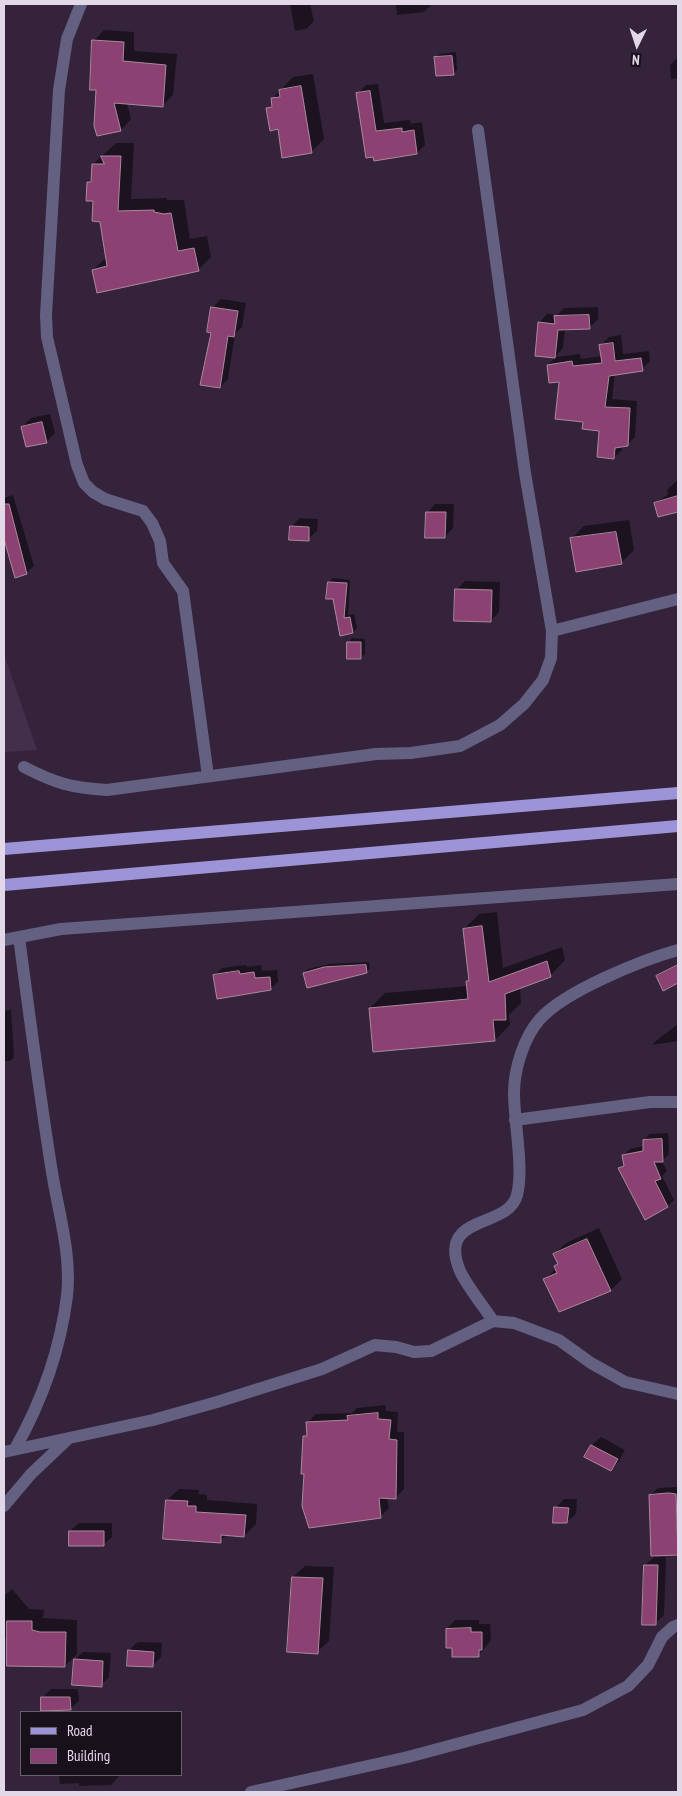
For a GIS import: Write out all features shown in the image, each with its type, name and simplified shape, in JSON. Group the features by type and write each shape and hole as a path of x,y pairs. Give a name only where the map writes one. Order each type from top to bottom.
{"main road":[{"path":"4,849 678,793"},
{"path":"4,885 678,826"}],"street":[{"path":"81,4 67,39 59,90 46,315 47,337 77,464 84,483 105,500 143,511 160,541 162,564 183,591 208,776"},
{"path":"24,767 52,781 76,788 107,790 376,754 428,751 460,746 500,725 524,704 543,680 551,658 552,631 525,473 478,130"},
{"path":"552,631 678,598"},
{"path":"4,940 61,929 678,884"},
{"path":"10,1450 36,1413 49,1378 67,1295 66,1254 51,1167 19,937"},
{"path":"493,1321 461,1272 454,1254 456,1241 472,1224 499,1215 510,1208 517,1197 519,1183 514,1120 515,1078 528,1039 539,1019 555,1006 616,974 678,950"},
{"path":"514,1120 622,1105 678,1102"},
{"path":"10,1450 153,1420 217,1402 322,1369 375,1345 396,1347 414,1352 431,1351 493,1321 514,1323 559,1340 591,1363 625,1382 678,1394"},
{"path":"4,1506 31,1474 69,1438"},
{"path":"251,1792 302,1786 583,1710 628,1686 648,1665 662,1637 678,1625"}],"shaded area":[{"path":"4,654 37,750 4,752"}],"building":[{"path":"92,40 124,42 123,61 166,65 163,107 114,103 121,131 97,136 94,126 96,90 90,90"},
{"path":"452,56 454,75 436,76 434,57"},
{"path":"301,86 312,153 282,158 278,129 270,131 266,108 272,107 271,98 280,97 279,90"},
{"path":"370,91 376,131 402,128 402,132 414,130 417,154 374,161 373,157 366,158 356,93"},
{"path":"101,156 121,156 118,211 154,210 154,212 164,214 171,213 178,251 194,248 199,271 97,293 92,270 107,266 100,222 92,221 93,201 86,201 87,182 91,182 92,164 104,164"},
{"path":"211,307 238,311 234,337 228,336 220,388 200,385 211,333 207,332"},
{"path":"589,315 590,329 558,330 555,358 535,356 538,322 555,324 554,316"},
{"path":"613,343 615,361 641,358 643,371 609,376 605,407 630,408 628,446 615,448 614,459 597,457 599,431 582,429 583,422 555,419 559,382 549,383 547,365 572,361 573,366 602,363 599,345"},
{"path":"42,422 47,443 26,447 21,427"},
{"path":"678,496 678,512 658,517 654,503"},
{"path":"4,504 9,504 27,574 15,578 4,539"},
{"path":"426,512 446,512 445,538 425,538"},
{"path":"290,526 309,527 309,541 289,540"},
{"path":"616,532 622,564 576,572 570,538"},
{"path":"328,582 347,583 344,618 350,617 353,633 340,636 333,599 326,599"},
{"path":"455,589 492,590 491,622 454,621"},
{"path":"347,642 361,642 361,659 347,659"},
{"path":"482,926 489,982 547,961 551,977 505,994 506,1020 493,1020 495,1041 373,1052 369,1008 468,999 466,981 469,981 463,929"},
{"path":"366,965 367,973 307,988 303,973 324,967"},
{"path":"678,965 678,983 663,991 656,976"},
{"path":"239,971 240,974 254,972 255,978 270,977 271,990 217,999 213,975"},
{"path":"662,1139 663,1162 654,1162 661,1179 655,1181 668,1207 645,1220 618,1168 624,1166 622,1155 643,1151 643,1140"},
{"path":"587,1239 611,1291 559,1312 543,1279 557,1273 554,1266 558,1264 553,1254"},
{"path":"378,1413 378,1419 391,1420 389,1439 397,1440 396,1499 379,1498 381,1518 309,1528 302,1506 304,1474 301,1474 303,1436 307,1436 306,1422 348,1420 347,1416"},
{"path":"591,1445 618,1459 611,1471 584,1457"},
{"path":"676,1494 678,1555 651,1556 649,1495"},
{"path":"166,1500 188,1501 187,1506 196,1506 196,1512 246,1515 244,1537 221,1535 221,1543 163,1539"},
{"path":"554,1507 569,1508 567,1523 553,1523"},
{"path":"69,1531 104,1531 104,1546 69,1546"},
{"path":"644,1565 658,1565 656,1625 642,1625"},
{"path":"292,1577 323,1578 318,1654 287,1652"},
{"path":"7,1621 32,1621 32,1630 40,1632 66,1632 65,1667 7,1666"},
{"path":"471,1628 471,1632 482,1632 482,1650 479,1650 479,1657 452,1657 452,1648 446,1648 446,1629"},
{"path":"128,1650 154,1652 153,1667 127,1666"},
{"path":"74,1659 103,1661 102,1687 72,1685"},
{"path":"41,1697 70,1697 71,1710 41,1711"}]}
